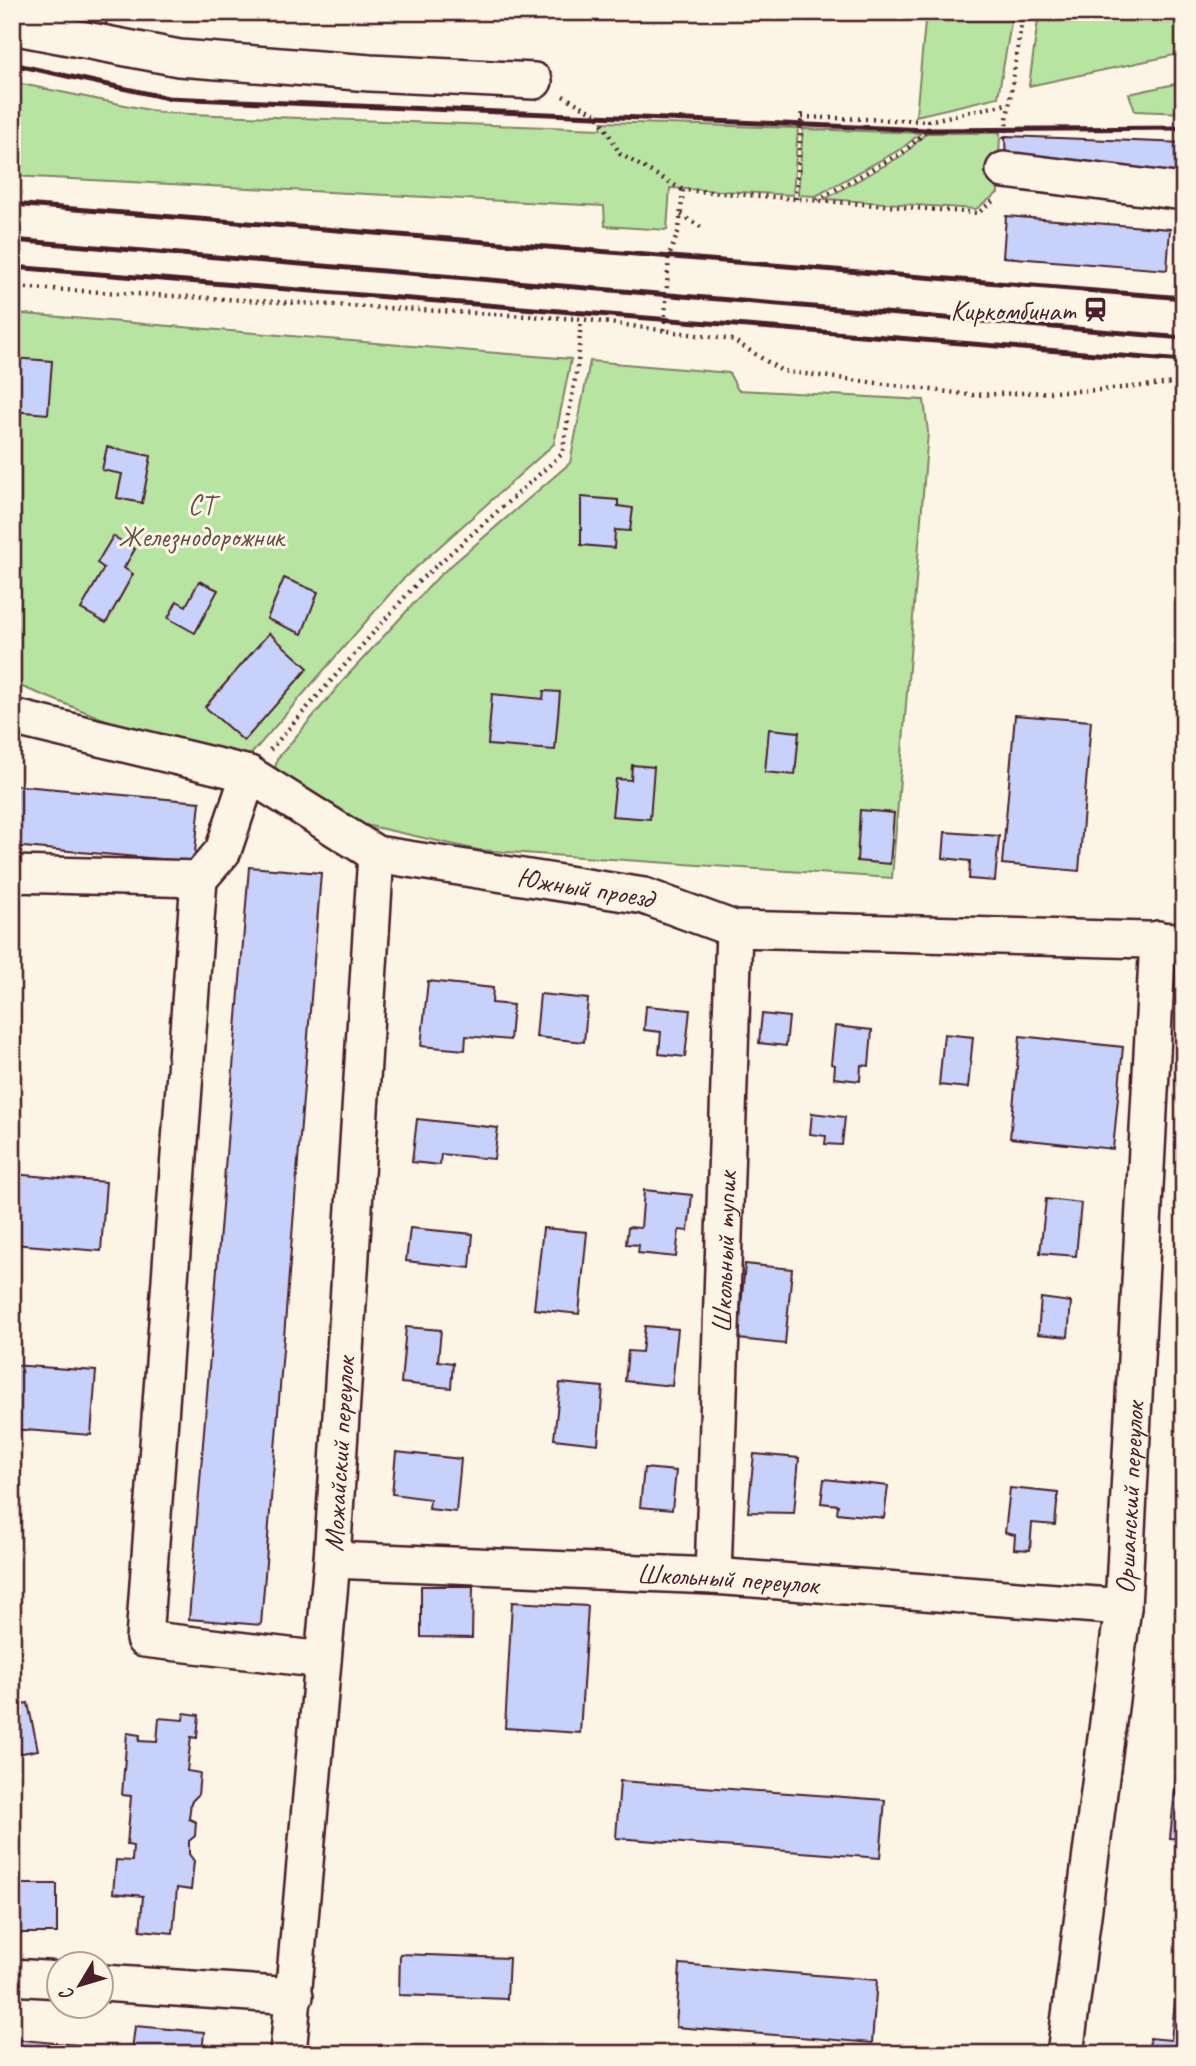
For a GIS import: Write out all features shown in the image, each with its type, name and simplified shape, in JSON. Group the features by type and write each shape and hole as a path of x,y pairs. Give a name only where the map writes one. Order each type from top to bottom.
{"street":[{"path":"12,26 179,58 370,73 534,81"},
{"path":"1003,182 1184,192"},
{"name":"Южный проезд","path":"12,717 248,774 376,854 644,895 734,929 1171,940"},
{"path":"248,774 223,851 199,879 144,1639 323,1660"},
{"name":"Можайский переулок","path":"288,2054 332,1560 376,854"},
{"path":"12,874 199,879"},
{"name":"Школьный тупик","path":"713,1576 734,929"},
{"name":"Оршанский переулок","path":"1065,2054 1123,1607 1171,940"},
{"name":"Школьный переулок","path":"332,1560 713,1576 1123,1607"},
{"path":"12,1977 46,1979"},
{"path":"116,1984 295,1996"}],"path":[{"path":"802,117 928,121 1007,104 1023,12"},
{"path":"534,81 598,115 621,154 682,190 978,213 1003,182"},
{"path":"796,199 802,110"},
{"path":"816,201 903,152 928,130 928,121"},
{"path":"664,330 668,256 679,230 682,190"},
{"path":"681,215 704,229"},
{"path":"12,287 581,319 733,340 782,370 972,395 1101,390 1184,382"},
{"path":"248,774 418,582 562,454 581,319"}],"green space":[{"path":"926,12 1013,12 998,97 916,116"},
{"path":"1039,12 1184,12 1184,53 1029,86"},
{"path":"12,82 164,113 601,129 602,122 798,128 793,195 670,188 667,230 605,226 604,206 12,176"},
{"path":"1184,82 1184,113 1135,111 1129,94"},
{"path":"803,129 921,133 901,149 816,196 798,195"},
{"path":"926,133 1000,133 998,193 976,209 825,199 905,154"},
{"name":"СТ Железнодорожник","path":"12,313 571,359 554,444 401,581 247,759 175,747 12,683"},
{"path":"590,361 729,373 738,390 924,400 928,432 892,878 478,850 352,822 274,774 277,759 348,675 439,576 570,463"}],"building":[{"path":"37,12 108,12 106,25 58,18 35,25"},
{"path":"1005,136 1184,143 1184,180 1006,166"},
{"path":"1006,216 1170,229 1167,270 1003,257"},
{"path":"12,358 52,361 48,414 12,411"},
{"path":"107,447 151,456 142,503 117,498 122,474 102,470"},
{"path":"581,497 618,500 618,506 633,508 630,531 615,530 614,548 581,545"},
{"path":"113,536 135,549 124,568 133,574 106,623 81,609 104,568 97,563"},
{"path":"284,578 318,592 302,634 267,619"},
{"path":"199,581 218,590 195,633 168,618 177,601 186,606"},
{"path":"269,633 308,668 244,741 205,707"},
{"path":"544,691 560,692 555,750 488,745 492,694 543,699"},
{"path":"1015,715 1091,721 1079,871 1002,864"},
{"path":"769,729 799,732 795,775 765,772"},
{"path":"632,765 654,767 650,819 612,816 616,779 631,780"},
{"path":"12,785 200,802 194,862 12,846"},
{"path":"860,810 894,813 890,864 857,861"},
{"path":"945,832 999,836 995,881 969,879 970,861 943,858"},
{"path":"249,867 321,873 261,1625 189,1619"},
{"path":"428,981 493,988 492,1003 513,1005 510,1040 466,1036 465,1050 421,1046"},
{"path":"540,994 588,999 584,1042 536,1037"},
{"path":"646,1006 690,1010 685,1057 659,1054 661,1032 644,1030"},
{"path":"762,1014 789,1017 786,1046 759,1043"},
{"path":"835,1026 872,1030 869,1066 861,1065 860,1081 834,1078 835,1065 831,1064"},
{"path":"944,1034 973,1037 968,1088 939,1085"},
{"path":"1020,1036 1123,1047 1113,1149 1010,1138"},
{"path":"812,1113 845,1117 842,1145 825,1144 826,1136 810,1134"},
{"path":"417,1119 498,1128 494,1159 441,1154 440,1165 412,1162"},
{"path":"12,1174 106,1182 101,1251 12,1244"},
{"path":"644,1190 692,1195 688,1231 679,1230 676,1257 638,1253 639,1245 626,1244 628,1227 641,1228"},
{"path":"1046,1199 1081,1203 1076,1256 1040,1253"},
{"path":"410,1228 473,1234 470,1268 406,1261"},
{"path":"543,1228 587,1232 579,1314 534,1309"},
{"path":"745,1264 792,1269 785,1344 738,1339"},
{"path":"1041,1298 1071,1302 1068,1337 1038,1334"},
{"path":"645,1326 678,1329 672,1386 625,1381 628,1351 642,1352"},
{"path":"406,1327 441,1330 438,1361 453,1363 451,1388 401,1383"},
{"path":"12,1365 96,1371 91,1435 12,1429"},
{"path":"560,1383 603,1387 598,1444 554,1439"},
{"path":"396,1452 461,1459 456,1512 429,1509 430,1499 392,1494"},
{"path":"754,1454 799,1458 794,1513 748,1512"},
{"path":"644,1468 676,1471 672,1510 640,1507"},
{"path":"824,1479 888,1486 884,1518 837,1513 838,1505 821,1503"},
{"path":"1010,1488 1058,1493 1055,1525 1032,1523 1030,1550 1014,1549 1015,1535 1005,1533"},
{"path":"421,1586 473,1586 472,1638 421,1637"},
{"path":"512,1602 588,1606 580,1733 505,1728"},
{"path":"28,1703 38,1750 12,1755 12,1706"},
{"path":"184,1713 199,1715 197,1738 191,1737 187,1771 200,1773 198,1795 191,1802 189,1819 196,1822 195,1836 189,1841 189,1854 194,1861 191,1890 177,1888 173,1933 140,1930 143,1896 113,1893 116,1860 132,1861 133,1846 127,1845 131,1796 122,1795 127,1733 140,1735 139,1741 157,1742 159,1718 183,1720"},
{"path":"1177,1770 1184,1770 1184,1839 1170,1838"},
{"path":"620,1781 885,1800 880,1858 616,1838"},
{"path":"12,1884 57,1884 57,1933 12,1933"},
{"path":"400,1954 509,1958 507,1999 399,1995"},
{"path":"680,1964 877,1980 872,2043 676,2027"},
{"path":"1175,2000 1184,2001 1184,2054 1149,2054 1150,2038 1171,2040"},
{"path":"135,2026 204,2032 202,2054 12,2054 12,2039 132,2050"}],"railway":[{"path":"12,64 168,98 928,130 1184,128"},
{"path":"12,204 1184,298"},
{"path":"12,240 1184,338"},
{"path":"12,267 1184,361"}],"place":[{"name":"Киркомбинат","path":"1096,310"}]}
